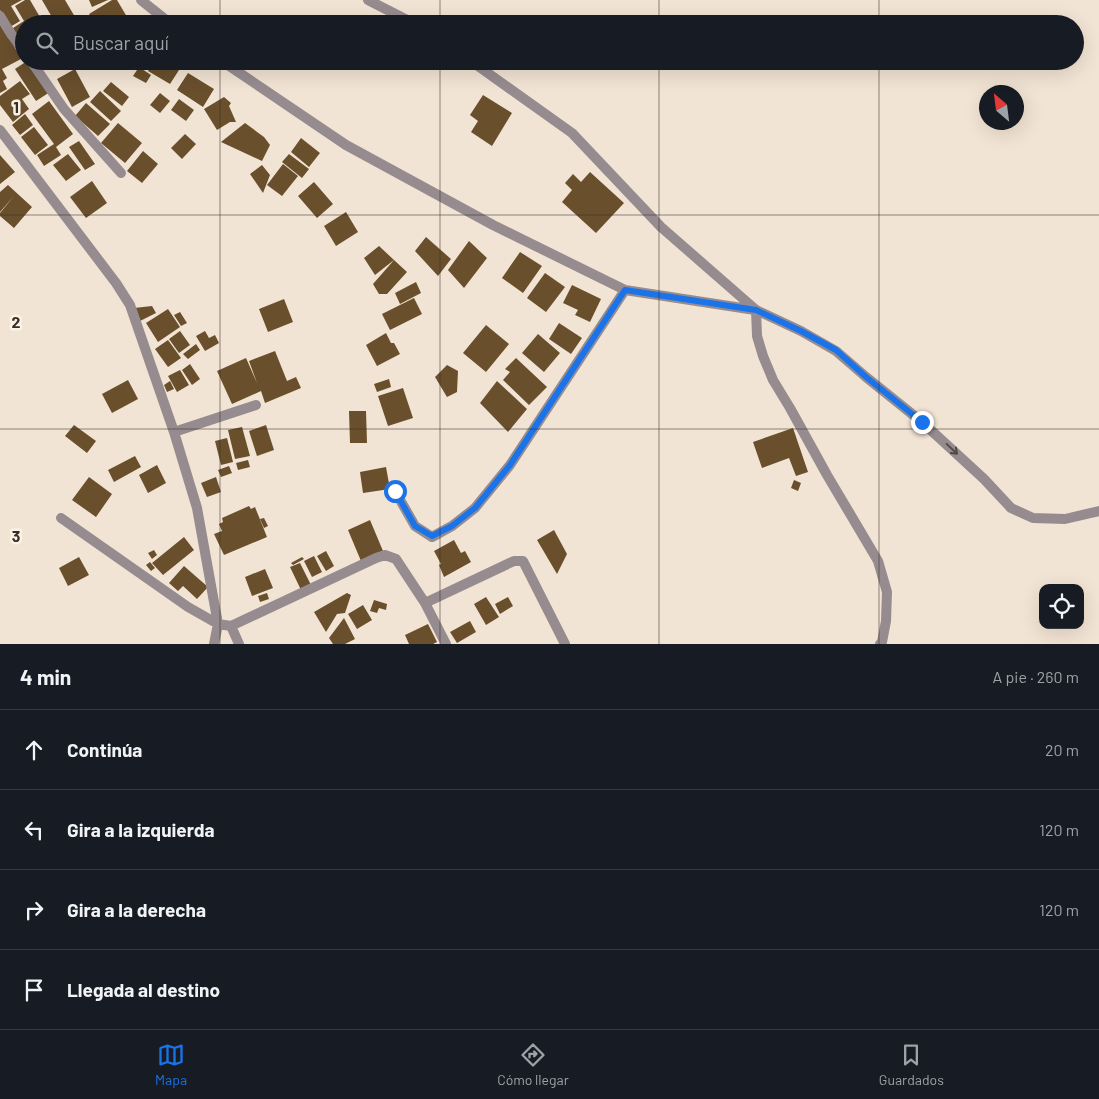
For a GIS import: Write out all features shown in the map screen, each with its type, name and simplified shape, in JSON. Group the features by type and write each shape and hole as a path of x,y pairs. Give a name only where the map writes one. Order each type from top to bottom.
{"street":[{"path":"141,0 160,15"},
{"path":"368,0 397,15"},
{"path":"0,16 15,40"},
{"path":"37,70 64,109 121,173"},
{"path":"235,70 346,145 493,225 625,290 756,310"},
{"path":"484,70 572,133 661,227 756,310 836,350 922,422 984,479 1011,508 1033,518 1057,519 1099,511"},
{"path":"0,130 116,283 130,305 174,432 197,508 218,624 214,644"},
{"path":"395,491 415,526 432,536 452,526 475,508 510,465 625,290"},
{"path":"756,310 758,336 763,356 773,380 878,561 887,592 886,621 880,644"},
{"path":"174,432 256,405"},
{"path":"61,518 188,607 218,624 231,626 385,555 396,559 425,603 446,644"},
{"path":"425,603 514,561 523,561 565,644"},
{"path":"231,626 239,644"}],"building":[{"path":"0,0 22,0 11,6 16,15 15,24 10,27 0,10"},
{"path":"25,0 30,0 39,15 20,15 15,6"},
{"path":"42,0 65,0 74,15 51,15"},
{"path":"89,0 108,0 92,7"},
{"path":"112,0 117,0 126,15 90,15"},
{"path":"2,24 15,48 15,62 2,69 7,78 3,81 7,89 0,93 0,25"},
{"path":"16,70 34,70 50,92 36,101"},
{"path":"76,70 90,97 72,107 57,79"},
{"path":"137,70 144,70 151,75 146,83 133,76"},
{"path":"149,70 179,70 170,84"},
{"path":"188,73 214,89 203,107 177,90"},
{"path":"20,81 30,94 22,99 29,109 13,122 0,105 0,96"},
{"path":"111,82 129,97 122,106 103,91"},
{"path":"100,91 121,111 111,121 90,102"},
{"path":"160,93 170,101 160,113 150,105"},
{"path":"483,95 512,113 492,146 471,132 478,121 470,115"},
{"path":"224,97 231,103 229,106 236,122 230,122 217,130 204,109"},
{"path":"179,99 194,110 186,121 171,110"},
{"path":"49,101 73,134 56,147 61,155 44,166 37,155 54,144 32,114"},
{"path":"86,103 110,124 98,136 75,116"},
{"path":"25,114 33,125 20,135 12,125"},
{"path":"118,123 142,143 125,163 101,143"},
{"path":"245,123 264,137 270,145 262,161 221,142"},
{"path":"34,127 48,145 35,155 21,137"},
{"path":"185,134 196,144 182,159 171,148"},
{"path":"301,138 320,153 309,167 291,152"},
{"path":"79,141 95,164 85,170 69,147"},
{"path":"143,151 158,164 142,183 127,171"},
{"path":"68,154 81,170 66,181 53,165"},
{"path":"289,154 309,169 302,178 282,162"},
{"path":"0,155 15,172 0,184"},
{"path":"283,164 298,176 282,196 267,185"},
{"path":"262,165 270,175 263,193 250,174"},
{"path":"590,172 624,203 596,233 562,202 572,190 565,183 573,174 581,182"},
{"path":"92,181 107,203 86,218 70,197"},
{"path":"314,182 333,204 317,218 298,196"},
{"path":"8,185 32,207 14,228 0,216 0,213 14,196 0,212 0,192"},
{"path":"346,212 358,232 336,246 324,226"},
{"path":"426,237 451,259 438,276 415,251"},
{"path":"469,241 487,258 464,288 448,270"},
{"path":"379,246 394,260 375,275 364,258"},
{"path":"520,252 542,266 523,293 502,278"},
{"path":"394,260 407,272 387,294 379,294 373,284"},
{"path":"545,273 565,287 546,312 527,298"},
{"path":"416,282 421,293 400,304 395,293"},
{"path":"572,285 601,299 590,322 575,315 578,310 563,303"},
{"path":"414,298 422,314 390,330 382,314"},
{"path":"284,299 293,322 268,332 259,309"},
{"path":"152,306 156,313 140,321 134,308"},
{"path":"168,309 180,327 158,342 146,323"},
{"path":"180,312 187,323 181,326 174,315"},
{"path":"559,323 582,338 571,354 549,339"},
{"path":"486,325 509,344 486,372 463,353"},
{"path":"180,331 190,345 179,353 169,339"},
{"path":"205,331 209,338 215,335 219,343 205,351 196,336"},
{"path":"386,333 400,354 377,366 366,345"},
{"path":"538,334 560,353 544,372 522,353"},
{"path":"168,340 181,358 168,367 155,349"},
{"path":"196,344 200,350 188,359 183,354"},
{"path":"275,351 287,381 296,377 301,388 265,403 261,391 232,404 217,371 246,358 257,383 249,361"},
{"path":"516,358 547,387 529,405 503,380 510,372 505,369"},
{"path":"190,364 200,379 192,385 182,370"},
{"path":"447,365 458,371 457,392 447,397 435,377"},
{"path":"180,370 189,385 177,392 168,376"},
{"path":"389,379 391,387 377,392 374,384"},
{"path":"128,380 138,399 112,413 102,394"},
{"path":"170,381 174,389 167,392 164,385"},
{"path":"497,381 527,409 508,432 480,403"},
{"path":"403,388 413,418 388,426 378,396"},
{"path":"349,411 366,411 367,443 350,443"},
{"path":"74,425 96,441 87,453 65,436"},
{"path":"266,425 274,450 257,456 249,431"},
{"path":"242,427 250,456 235,459 228,430"},
{"path":"793,428 808,472 796,476 789,458 762,468 753,442"},
{"path":"227,438 233,462 221,465 215,441"},
{"path":"135,456 141,467 114,482 108,470"},
{"path":"248,460 250,467 238,470 236,463"},
{"path":"157,465 166,483 148,493 139,475"},
{"path":"229,466 232,473 221,477 218,470"},
{"path":"386,467 390,489 363,493 360,472"},
{"path":"89,477 112,494 96,517 72,500"},
{"path":"216,477 221,492 207,497 201,483"},
{"path":"794,480 801,483 798,491 791,488"},
{"path":"249,506 251,509 255,507 267,537 224,555 214,534 222,531 219,524 223,522 222,518"},
{"path":"264,518 268,526 264,528 260,519"},
{"path":"370,520 383,551 361,561 348,530"},
{"path":"554,530 567,554 557,574 537,540"},
{"path":"184,537 194,550 163,575 152,563"},
{"path":"454,540 461,553 465,551 471,562 444,577 439,565 441,564 434,551"},
{"path":"154,550 157,555 152,559 148,553"},
{"path":"326,551 334,566 326,571 317,556"},
{"path":"314,556 322,572 312,577 304,561"},
{"path":"79,557 89,575 68,586 59,568"},
{"path":"302,557 304,559 293,565 291,563"},
{"path":"150,562 155,568 151,571 146,565"},
{"path":"300,563 311,585 301,590 290,567"},
{"path":"184,566 208,587 197,599 183,586 178,591 169,583"},
{"path":"265,569 273,588 252,596 245,577"},
{"path":"267,593 269,599 260,602 258,596"},
{"path":"347,593 351,595 345,613 337,614 326,632 314,612"},
{"path":"486,597 499,617 486,625 474,604"},
{"path":"508,597 513,606 500,614 495,604"},
{"path":"374,600 387,604 386,610 379,608 377,613 370,611"},
{"path":"363,605 372,620 357,629 348,614"},
{"path":"344,618 355,639 345,644 333,644 329,638"},
{"path":"470,621 476,632 457,643 450,632"},
{"path":"428,624 437,642 433,644 409,644 405,635"}],"route":[{"path":"395,491 415,526 432,536 452,526 475,508 510,465 625,290 756,310 836,350 922,422"}]}
